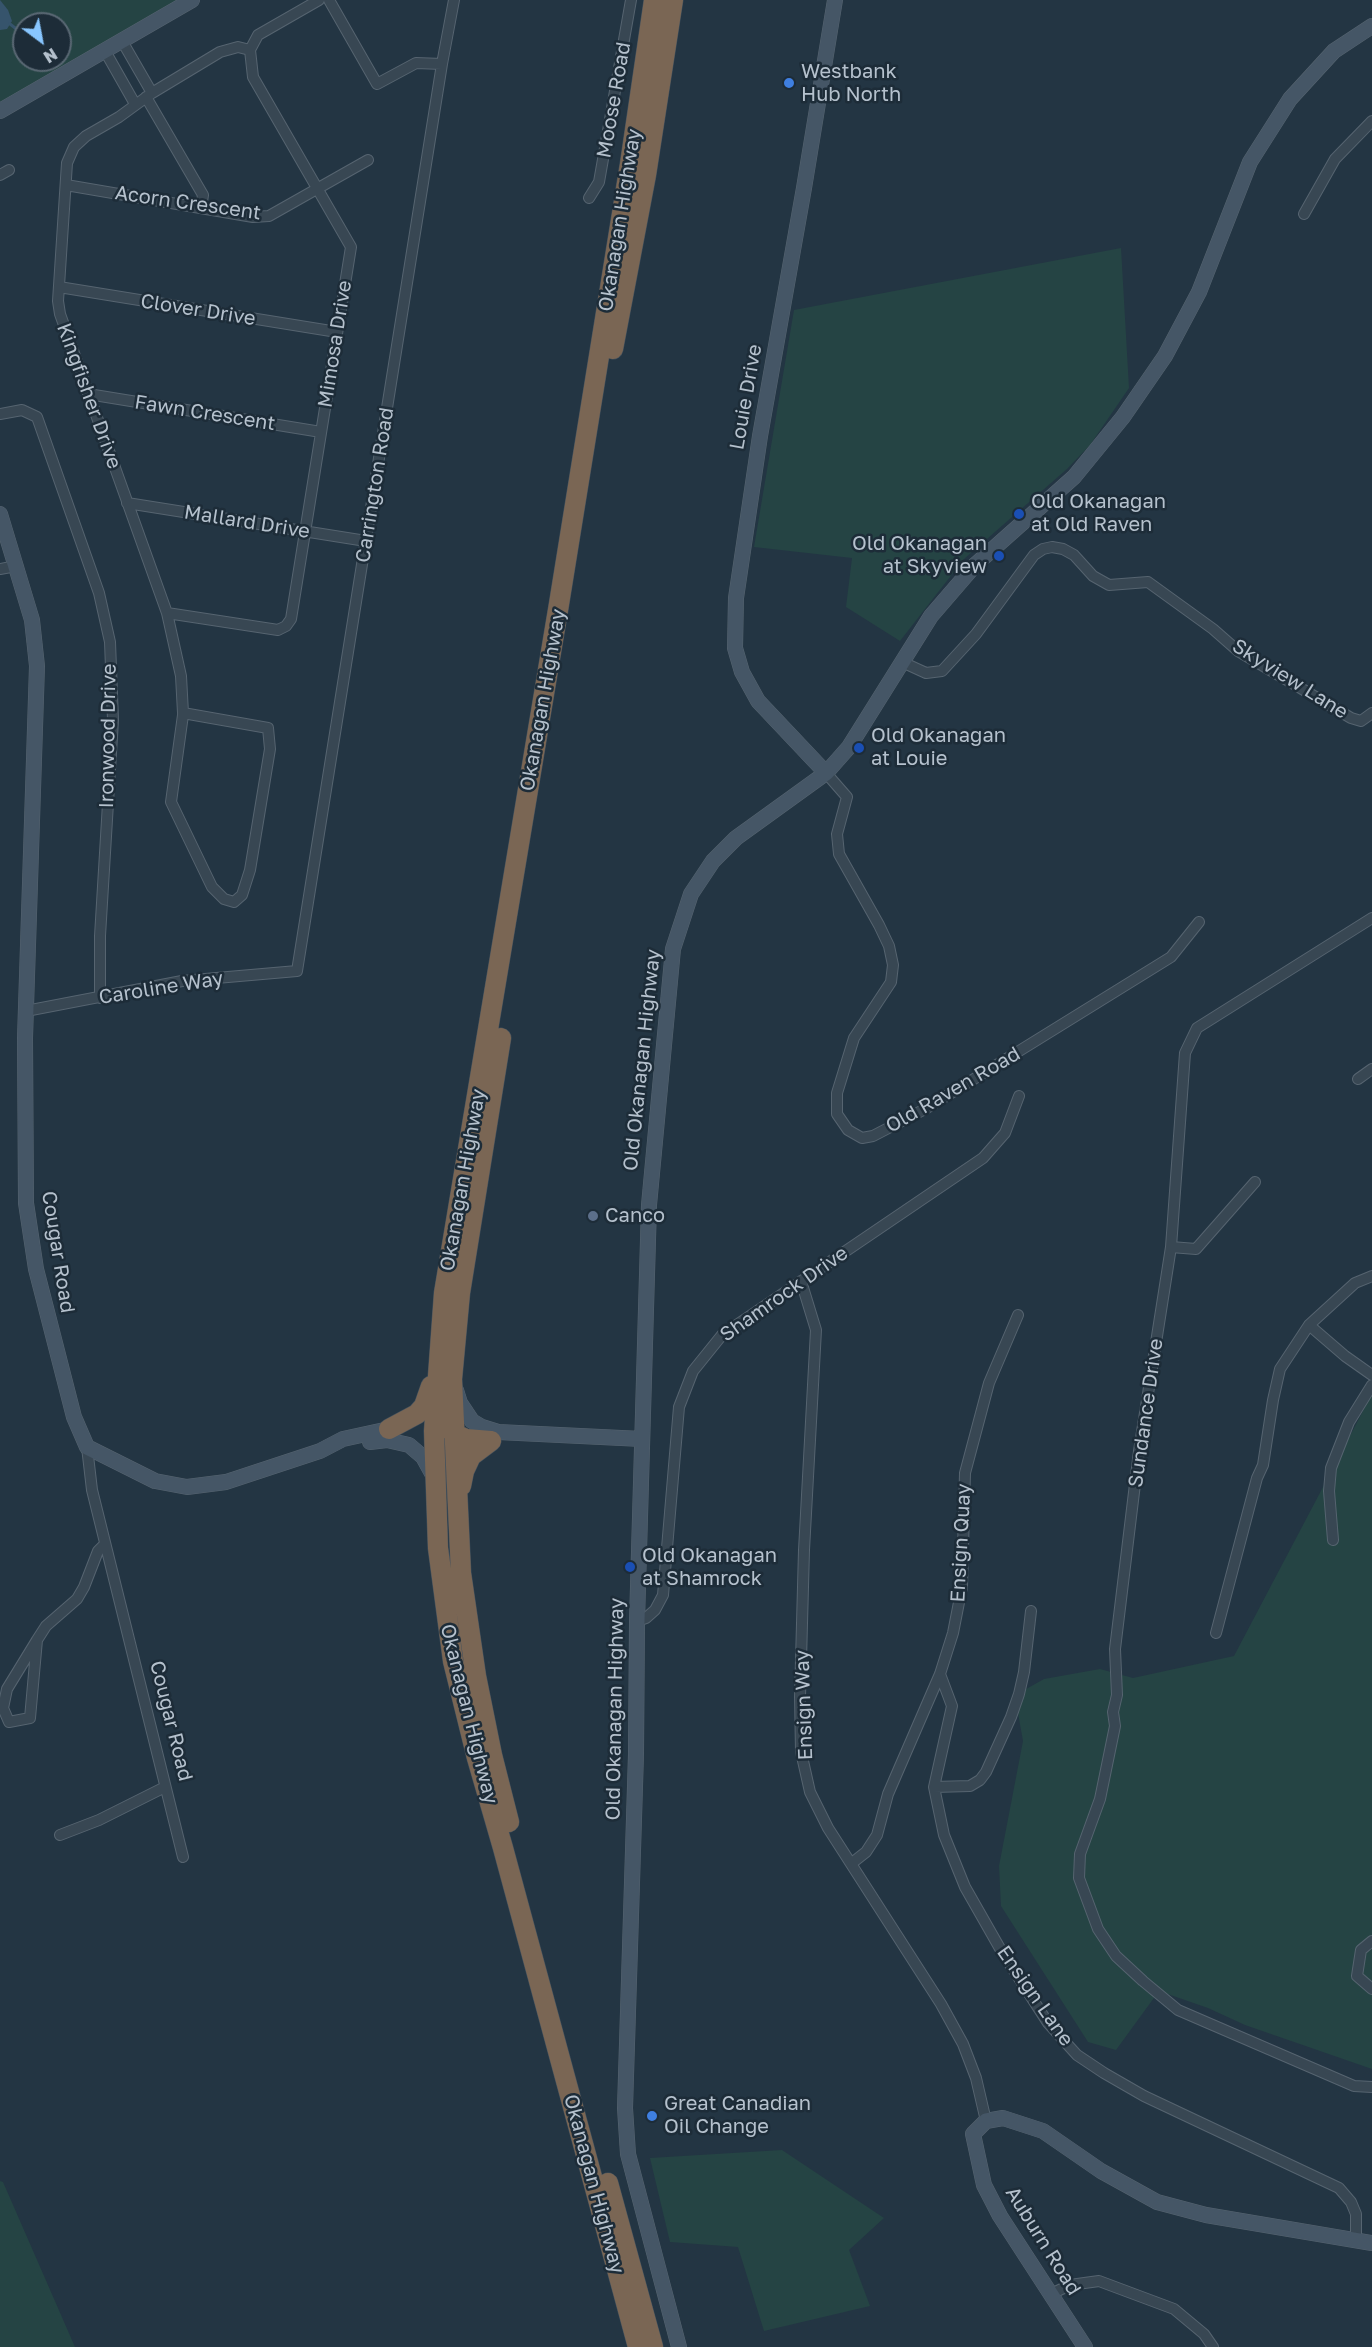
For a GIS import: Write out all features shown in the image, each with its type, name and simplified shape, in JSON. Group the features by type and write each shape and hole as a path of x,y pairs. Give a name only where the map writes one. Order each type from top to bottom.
{"highway":[{"name":"Okanagan Highway","path":"389,1430 411,1418 424,1406 429,1395 438,1348 444,1293 490,1029 628,176 654,0"},
{"path":"658,107 654,55 663,0"},
{"name":"Okanagan Highway","path":"638,2347 510,1871 477,1758 453,1661 445,1617 438,1548 435,1479 452,1378 460,1293 531,845 615,339 658,107 673,0"},
{"path":"438,1348 447,1379 445,1417 447,1426 443,1432"},
{"path":"389,1430 443,1432 466,1439 491,1441"},
{"name":"Okanagan Highway","path":"443,1432 457,1506 461,1573 476,1676 492,1755 653,2347"},
{"path":"457,1506 464,1471 471,1456 491,1441"}],"street":[{"path":"0,111 192,0"},
{"path":"250,50 258,35 319,0"},
{"path":"329,0 377,84 416,63 442,64"},
{"name":"Carrington Road","path":"297,971 454,0"},
{"name":"Moose Road","path":"589,198 599,182 631,0"},
{"name":"Louie Drive","path":"826,773 758,701 742,672 735,648 736,598 760,436 835,0"},
{"name":"Old Okanagan Highway","path":"680,2347 628,2154 625,2108 649,1204 674,949 691,894 713,861 736,838 826,773 849,747 931,616 975,565 1074,477 1123,417 1164,356 1199,292 1255,153 1297,91 1334,51 1372,26"},
{"path":"122,41 203,195 201,208"},
{"name":"Kingfisher Drive","path":"183,715 171,802 212,886 224,899 234,902 242,895 250,870 270,749 268,728 183,713 179,662 167,613 60,315 59,287 67,163 74,147 86,136 119,117 135,104 220,52 238,47 250,50"},
{"name":"Mimosa Drive","path":"167,613 278,630 291,620 351,247 253,77 250,50"},
{"path":"105,51 135,104"},
{"path":"1304,214 1335,159 1372,121"},
{"name":"Acorn Crescent","path":"66,185 253,217 269,216 368,160"},
{"name":"Clover Drive","path":"59,287 337,332"},
{"name":"Fawn Crescent","path":"88,394 321,432"},
{"name":"Ironwood Drive","path":"0,414 22,410 37,417 99,593 110,642 113,720 100,936 100,998"},
{"name":"Mallard Drive","path":"127,503 366,541"},
{"name":"Cougar Road","path":"0,514 32,620 37,666 26,1011 26,1203 36,1269 74,1417 87,1447 92,1490 183,1857"},
{"name":"Skyview Lane","path":"902,662 926,674 942,671 976,634 1034,555 1043,549 1052,547 1063,549 1074,555 1093,576 1109,585 1148,582 1213,629 1238,651 1351,718 1361,721 1372,713"},
{"path":"0,569 16,566"},
{"name":"Old Raven Road","path":"826,773 847,797 837,834 839,854 879,925 889,946 893,965 891,982 854,1038 837,1093 837,1114 848,1130 862,1138 873,1136 927,1108 1171,957 1199,922"},
{"name":"Sundance Drive","path":"1372,918 1197,1028 1185,1053 1171,1247 1139,1451 1115,1649 1117,1695 1113,1712 1115,1726 1100,1799 1080,1854 1079,1878 1098,1929 1116,1956 1178,2010 1354,2086 1372,2087"},
{"name":"Caroline Way","path":"26,1011 182,981 297,971"},
{"path":"1358,1079 1372,1069"},
{"name":"Shamrock Drive","path":"637,1621 646,1618 655,1610 663,1595 679,1407 693,1371 722,1335 983,1158 1005,1133 1019,1096"},
{"path":"1171,1247 1196,1249 1255,1182"},
{"path":"1216,1633 1257,1478 1263,1465 1272,1400 1280,1369 1309,1325 1355,1283 1372,1276"},
{"name":"Ensign Way","path":"801,1281 816,1330 804,1550 800,1697 801,1752 810,1792 828,1828 941,2004 963,2044 976,2078 986,2121"},
{"name":"Ensign Quay","path":"852,1863 866,1852 877,1835 888,1794 940,1674 953,1633 962,1587 965,1473 989,1383 1018,1315"},
{"path":"1309,1325 1345,1356 1372,1375"},
{"path":"452,1378 460,1403 472,1421 482,1427 498,1432 642,1439"},
{"path":"1333,1540 1329,1491 1331,1468 1349,1422 1372,1385"},
{"path":"320,1451 343,1439 389,1430"},
{"path":"491,1441 532,1440 559,1436"},
{"path":"87,1447 155,1481 187,1487 226,1482 320,1451 379,1441 397,1442 417,1450 435,1479"},
{"path":"37,1640 30,1718 9,1722 1,1709 7,1689 37,1640 46,1626 76,1599 84,1587 98,1551 105,1544"},
{"path":"934,1787 970,1786 980,1780 986,1772 1019,1694 1024,1672 1031,1611"},
{"name":"Ensign Lane","path":"940,1674 952,1706 934,1787 944,1835 966,1887 1002,1952 1048,2023 1077,2055 1144,2096 1339,2188 1351,2202 1356,2214 1356,2239"},
{"path":"60,1835 99,1821 165,1786"},
{"path":"1372,1941 1361,1950 1357,1976 1372,1989"},
{"path":"986,2121 1003,2118 1043,2132 1101,2171 1157,2202 1206,2215 1372,2243"},
{"name":"Auburn Road","path":"986,2121 973,2134 984,2184 1000,2216 1085,2347"},
{"path":"1051,2294 1070,2285 1099,2281 1174,2309 1204,2334 1213,2347"}],"green space":[{"path":"0,0 196,0 72,67 72,12 12,12 12,72 63,72 0,106"},
{"path":"1121,248 1129,388 1090,445 1067,469 964,559 900,641 846,607 852,558 754,547 794,310"},
{"path":"1372,1394 1372,2069 1245,2025 1208,2008 1159,1991 1116,2050 1088,2042 1001,1906 999,1866 1023,1741 1016,1702 1019,1693 1044,1679 1100,1669 1133,1678 1234,1656"},
{"path":"782,2150 884,2218 849,2250 870,2306 764,2331 738,2247 670,2242 650,2158"},
{"path":"0,2181 3,2182 75,2347 0,2347"}],"water":[{"path":"0,0 8,10 12,21 7,29 0,30"}],"place":[{"name":"Westbank Hub North","path":"789,83"},
{"name":"Old Okanagan at Old Raven","path":"1019,514"},
{"name":"Old Okanagan at Skyview","path":"999,556"},
{"name":"Old Okanagan at Louie","path":"859,748"},
{"name":"Canco","path":"593,1216"},
{"name":"Old Okanagan at Shamrock","path":"630,1567"},
{"name":"Great Canadian Oil Change","path":"652,2116"}]}
